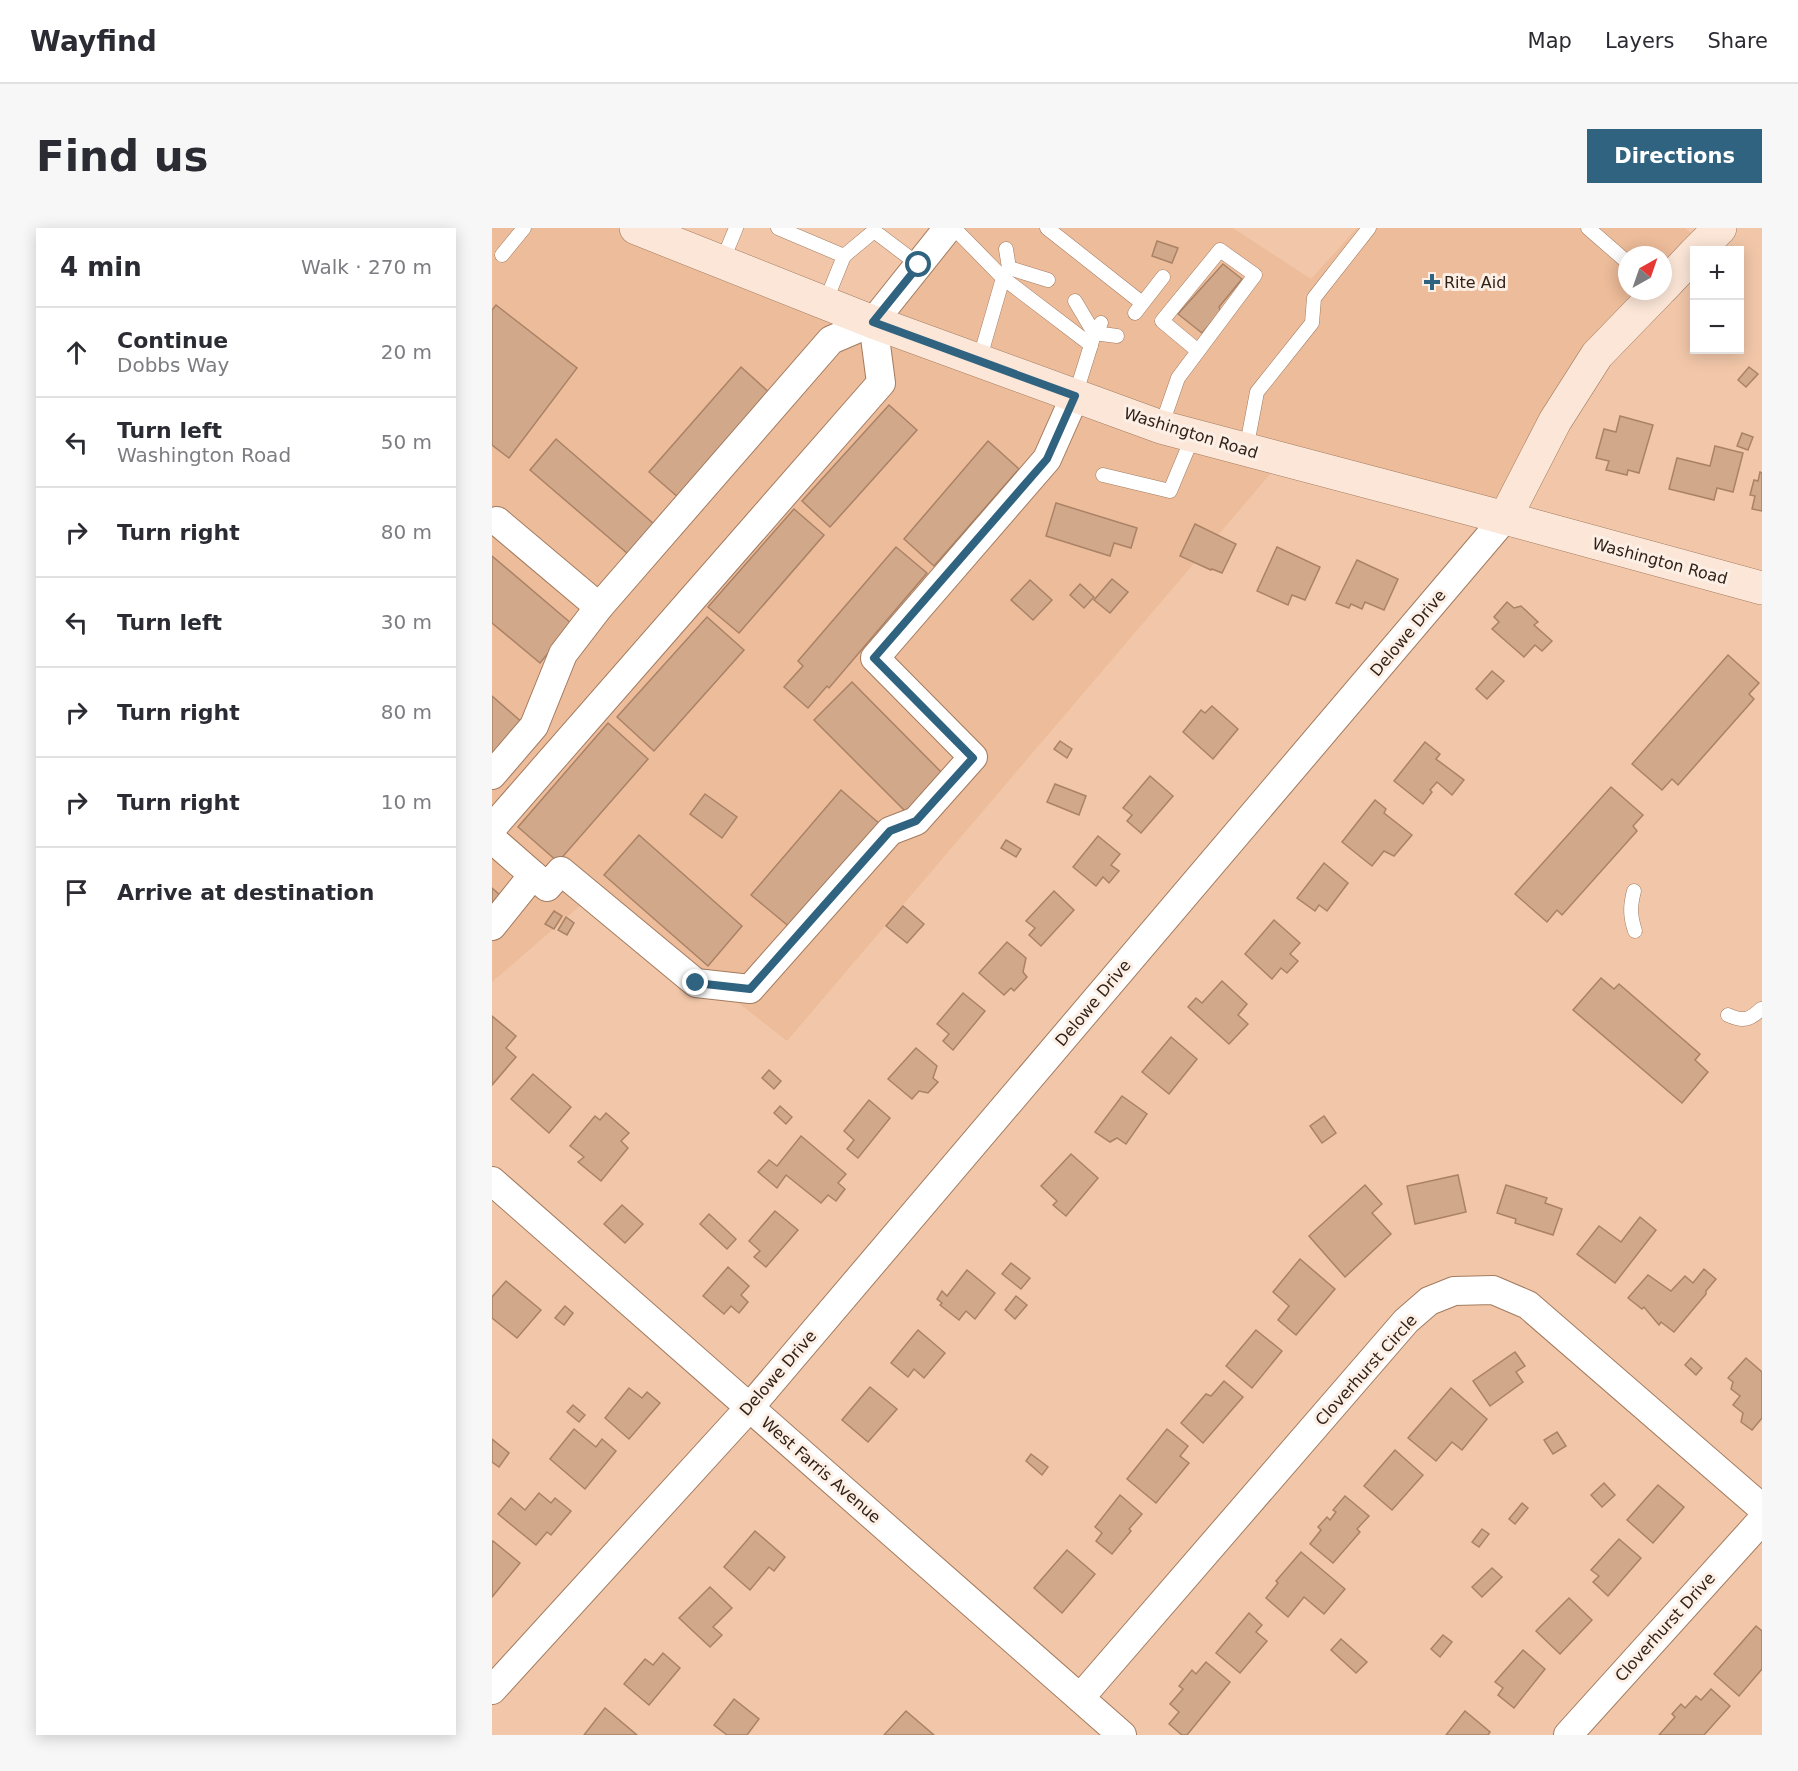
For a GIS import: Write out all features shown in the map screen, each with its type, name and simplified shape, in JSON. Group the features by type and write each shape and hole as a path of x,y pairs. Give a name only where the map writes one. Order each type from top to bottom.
{"street":[{"name":"Washington Road","path":"636,228 873,322 1161,427 1506,518 1758,588"},
{"path":"492,775 534,726 563,654 599,607 831,339 873,322 948,228"},
{"path":"1702,246 1720,228"},
{"path":"1672,278 1690,259"},
{"name":"Delowe Drive","path":"492,1690 750,1407 1506,518 1555,421 1597,354 1650,300"},
{"path":"492,828 881,383 873,322"},
{"path":"492,839 547,887 561,871 696,983 750,989 890,831 916,821 973,758 874,658 1047,459 1075,396"},
{"path":"497,521 599,607"},
{"path":"492,926 533,875"},
{"name":"West Farris Avenue","path":"492,1180 1122,1735"},
{"name":"Cloverhurst Circle","path":"1080,1698 1406,1321 1429,1301 1454,1291 1493,1290 1528,1305 1762,1508"},
{"name":"Cloverhurst Drive","path":"1568,1735 1762,1520"}],"lane":[{"path":"502,255 524,228"},
{"path":"722,262 736,228"},
{"path":"778,228 844,256"},
{"path":"811,242 817,228"},
{"path":"954,228 1006,273 1095,333 1118,336"},
{"path":"1246,450 1257,392 1312,323 1314,298 1369,228"},
{"path":"1588,228 1618,254"},
{"path":"825,303 844,256 875,230 919,265"},
{"path":"1046,233 1095,275 1139,308 1162,277"},
{"path":"979,361 1006,273 1006,249"},
{"path":"1161,427 1178,378 1255,275 1220,250 1162,321 1198,351"},
{"path":"1006,273 1023,263"},
{"path":"1006,273 1048,280"},
{"path":"1075,396 1095,333 1076,301"},
{"path":"1103,475 1170,491 1193,436"},
{"path":"1634,891 1630,911 1635,931"},
{"path":"1728,1016 1740,1021 1751,1018 1761,1009"}],"shaded area":[{"path":"492,228 672,228 888,310 953,228 1233,228 1311,279 1357,228 1685,228 1702,243 1699,246 1690,246 1690,256 1672,275 1672,246 1618,246 1618,300 1649,300 1595,357 1513,526 1277,466 787,1041 596,892 492,982"}],"building":[{"path":"1157,241 1178,248 1172,263 1152,256"},
{"path":"1223,264 1242,279 1219,307 1221,312 1202,333 1178,314"},
{"path":"496,305 577,368 509,458 492,445 492,310"},
{"path":"741,367 771,394 679,498 649,472"},
{"path":"1749,367 1758,374 1746,387 1738,380"},
{"path":"889,405 917,430 830,527 802,501"},
{"path":"1620,416 1653,425 1639,473 1628,470 1627,475 1606,470 1609,461 1596,458 1604,429 1616,432"},
{"path":"1742,433 1753,437 1748,450 1737,446"},
{"path":"556,439 654,524 628,554 530,470"},
{"path":"988,441 1019,469 934,566 904,539"},
{"path":"1715,446 1743,453 1733,492 1717,488 1714,500 1669,489 1677,458 1710,466"},
{"path":"1760,472 1762,473 1762,511 1752,509 1755,496 1750,495 1754,480 1758,481"},
{"path":"1056,503 1137,528 1131,548 1114,543 1110,556 1046,536"},
{"path":"794,509 824,535 739,633 708,607"},
{"path":"1195,524 1236,544 1222,573 1180,556"},
{"path":"896,547 927,573 829,688 827,686 808,708 784,687 803,666 798,661"},
{"path":"1277,547 1320,567 1305,600 1292,595 1288,605 1257,591"},
{"path":"492,556 572,624 540,663 492,623"},
{"path":"1357,560 1398,579 1384,610 1365,602 1362,609 1351,604 1349,608 1336,603"},
{"path":"1112,579 1128,592 1110,613 1094,600"},
{"path":"1030,580 1052,600 1033,620 1011,600"},
{"path":"1080,584 1094,597 1084,608 1070,595"},
{"path":"1507,602 1514,608 1521,606 1538,622 1534,625 1552,641 1542,651 1535,645 1524,657 1492,629 1499,622 1494,617"},
{"path":"707,617 744,650 654,751 617,717"},
{"path":"1728,655 1759,683 1749,694 1754,699 1678,785 1672,779 1662,790 1632,764"},
{"path":"1492,671 1504,681 1487,699 1476,689"},
{"path":"852,682 948,779 911,817 814,720"},
{"path":"492,696 524,724 492,762"},
{"path":"1212,706 1238,729 1213,759 1183,732 1201,710 1205,713"},
{"path":"608,723 648,759 558,862 518,827"},
{"path":"1060,741 1072,749 1067,758 1054,749"},
{"path":"1425,742 1440,754 1436,759 1464,780 1452,795 1437,782 1423,804 1394,781"},
{"path":"1150,776 1173,796 1141,833 1127,821 1132,815 1123,808"},
{"path":"1055,784 1086,796 1079,815 1047,802"},
{"path":"1611,787 1643,815 1633,826 1637,831 1562,915 1557,910 1547,922 1515,894"},
{"path":"841,790 881,825 792,929 751,895"},
{"path":"705,794 737,817 722,838 690,814"},
{"path":"1375,800 1386,809 1384,813 1412,835 1394,856 1384,851 1372,866 1342,842"},
{"path":"639,835 742,926 708,966 604,875"},
{"path":"1098,836 1120,854 1111,865 1119,871 1109,883 1103,877 1096,886 1073,867"},
{"path":"1006,840 1021,849 1016,857 1001,848"},
{"path":"1324,863 1348,883 1327,911 1319,905 1315,911 1297,898"},
{"path":"492,888 500,895 492,905"},
{"path":"1054,891 1074,910 1041,946 1029,935 1035,928 1026,921"},
{"path":"903,906 924,924 907,943 886,926"},
{"path":"554,911 562,916 554,929 545,924"},
{"path":"566,917 574,923 567,935 558,930"},
{"path":"1274,920 1300,943 1290,954 1298,961 1287,973 1281,968 1272,979 1245,954"},
{"path":"1007,942 1026,958 1023,972 1027,977 1014,991 1011,988 1004,995 979,973"},
{"path":"1601,978 1614,989 1619,984 1700,1054 1695,1060 1708,1072 1682,1103 1573,1010"},
{"path":"1222,981 1247,1004 1238,1015 1248,1024 1229,1044 1188,1007 1196,998 1202,1003"},
{"path":"963,993 985,1011 953,1050 943,1041 949,1034 937,1024"},
{"path":"492,1016 516,1036 506,1048 516,1057 492,1085"},
{"path":"1171,1037 1197,1059 1169,1094 1142,1072"},
{"path":"916,1048 937,1066 933,1078 938,1082 928,1093 919,1091 912,1099 888,1079"},
{"path":"769,1070 781,1081 774,1089 762,1078"},
{"path":"533,1074 571,1107 549,1133 511,1099"},
{"path":"1122,1096 1147,1114 1126,1144 1117,1138 1110,1142 1095,1132"},
{"path":"869,1100 890,1118 858,1158 847,1149 854,1140 844,1131"},
{"path":"780,1106 792,1117 786,1124 774,1113"},
{"path":"606,1113 629,1133 621,1141 628,1148 601,1181 578,1162 584,1157 570,1146 595,1116 600,1120"},
{"path":"1324,1116 1336,1133 1322,1143 1310,1126"},
{"path":"801,1136 846,1174 838,1183 845,1189 836,1201 828,1195 821,1203 786,1175 777,1188 758,1172 769,1160 777,1166"},
{"path":"1071,1154 1098,1178 1066,1216 1053,1205 1057,1201 1041,1186"},
{"path":"1458,1175 1466,1212 1415,1224 1407,1186"},
{"path":"1365,1185 1382,1204 1372,1213 1391,1234 1345,1277 1309,1236"},
{"path":"1506,1185 1547,1198 1545,1203 1562,1209 1553,1235 1515,1223 1516,1219 1497,1213"},
{"path":"622,1205 643,1224 625,1243 604,1224"},
{"path":"775,1211 798,1230 766,1267 754,1257 760,1251 749,1241"},
{"path":"709,1214 736,1239 727,1249 700,1224"},
{"path":"1640,1217 1656,1230 1615,1283 1577,1254 1599,1226 1621,1242"},
{"path":"1300,1259 1335,1289 1296,1335 1278,1320 1289,1306 1273,1292"},
{"path":"1011,1263 1030,1278 1021,1289 1002,1274"},
{"path":"728,1267 749,1286 741,1295 748,1302 739,1313 731,1306 724,1314 703,1296"},
{"path":"1704,1269 1716,1279 1674,1332 1661,1322 1659,1325 1644,1307 1642,1309 1628,1298 1648,1275 1671,1291 1685,1276 1693,1283"},
{"path":"967,1270 995,1293 975,1319 966,1311 959,1320 940,1305 942,1303 937,1299 942,1291 947,1296"},
{"path":"506,1281 541,1310 517,1338 492,1318 492,1297"},
{"path":"1016,1296 1027,1305 1015,1319 1005,1310"},
{"path":"565,1306 573,1313 564,1325 555,1318"},
{"path":"918,1330 945,1353 924,1378 914,1369 908,1377 891,1363"},
{"path":"1256,1330 1282,1351 1252,1388 1226,1366"},
{"path":"1515,1352 1525,1366 1516,1372 1523,1382 1490,1406 1473,1381"},
{"path":"1691,1358 1702,1368 1696,1375 1685,1365"},
{"path":"1746,1358 1762,1372 1762,1418 1752,1430 1741,1422 1743,1413 1733,1405 1740,1396 1731,1389 1733,1382 1728,1378"},
{"path":"1224,1381 1243,1397 1203,1443 1181,1423 1206,1394 1211,1396"},
{"path":"870,1387 897,1409 868,1442 842,1420"},
{"path":"629,1388 642,1398 647,1392 660,1403 629,1439 605,1418"},
{"path":"1451,1388 1487,1419 1462,1450 1452,1442 1436,1461 1408,1438"},
{"path":"573,1405 585,1415 579,1422 567,1412"},
{"path":"574,1429 596,1447 602,1439 616,1451 585,1489 550,1459"},
{"path":"1167,1429 1188,1446 1180,1456 1189,1463 1156,1503 1127,1479"},
{"path":"1557,1432 1566,1446 1553,1454 1544,1440"},
{"path":"492,1439 509,1453 499,1467 492,1462"},
{"path":"1395,1450 1423,1475 1392,1510 1364,1486"},
{"path":"1031,1454 1048,1467 1042,1475 1026,1461"},
{"path":"1604,1483 1615,1495 1602,1507 1591,1495"},
{"path":"1658,1485 1684,1507 1653,1543 1627,1520"},
{"path":"539,1493 551,1503 555,1498 571,1511 551,1535 547,1532 536,1545 498,1514 511,1498 525,1510"},
{"path":"1120,1495 1142,1514 1112,1554 1096,1541 1102,1533 1095,1527"},
{"path":"1345,1496 1369,1516 1357,1529 1360,1532 1333,1563 1310,1544 1321,1530 1318,1527 1327,1517 1330,1520 1336,1512 1333,1510"},
{"path":"1522,1503 1528,1508 1515,1524 1509,1519"},
{"path":"1482,1529 1489,1534 1479,1547 1472,1542"},
{"path":"755,1531 785,1557 774,1571 769,1567 750,1590 724,1567"},
{"path":"1619,1539 1641,1558 1608,1596 1593,1582 1599,1576 1591,1570"},
{"path":"493,1541 520,1563 492,1597 492,1543"},
{"path":"1067,1550 1095,1574 1062,1613 1034,1588"},
{"path":"1301,1552 1345,1589 1324,1614 1304,1597 1288,1617 1266,1598 1278,1583 1276,1581"},
{"path":"1492,1568 1502,1577 1482,1597 1472,1587"},
{"path":"710,1587 732,1608 713,1627 722,1635 710,1647 679,1618"},
{"path":"1569,1598 1592,1620 1560,1654 1536,1631"},
{"path":"1249,1613 1262,1625 1256,1632 1267,1641 1240,1673 1216,1653"},
{"path":"1756,1626 1762,1631 1762,1669 1739,1696 1714,1674"},
{"path":"1443,1635 1452,1642 1440,1657 1431,1649"},
{"path":"1341,1639 1367,1662 1356,1673 1331,1650"},
{"path":"1523,1650 1545,1669 1514,1708 1498,1695 1503,1688 1495,1682"},
{"path":"663,1653 680,1668 649,1705 624,1684 645,1659 653,1665"},
{"path":"1206,1662 1230,1682 1187,1735 1182,1735 1169,1724 1179,1712 1170,1704 1183,1689 1179,1686 1192,1670 1196,1674"},
{"path":"1711,1689 1730,1706 1704,1735 1659,1735 1675,1717 1672,1714 1681,1704 1685,1708 1696,1696 1701,1700"},
{"path":"734,1699 759,1719 747,1735 727,1735 714,1725"},
{"path":"605,1708 637,1735 584,1735"},
{"path":"906,1711 934,1735 884,1735"},
{"path":"1465,1711 1490,1732 1488,1735 1446,1735"}],"place":[{"name":"Rite Aid","path":"1432,282"}],"route":[{"path":"696,983 750,989 890,831 916,821 973,758 874,658 1047,459 1075,396 873,322 919,265"}]}
